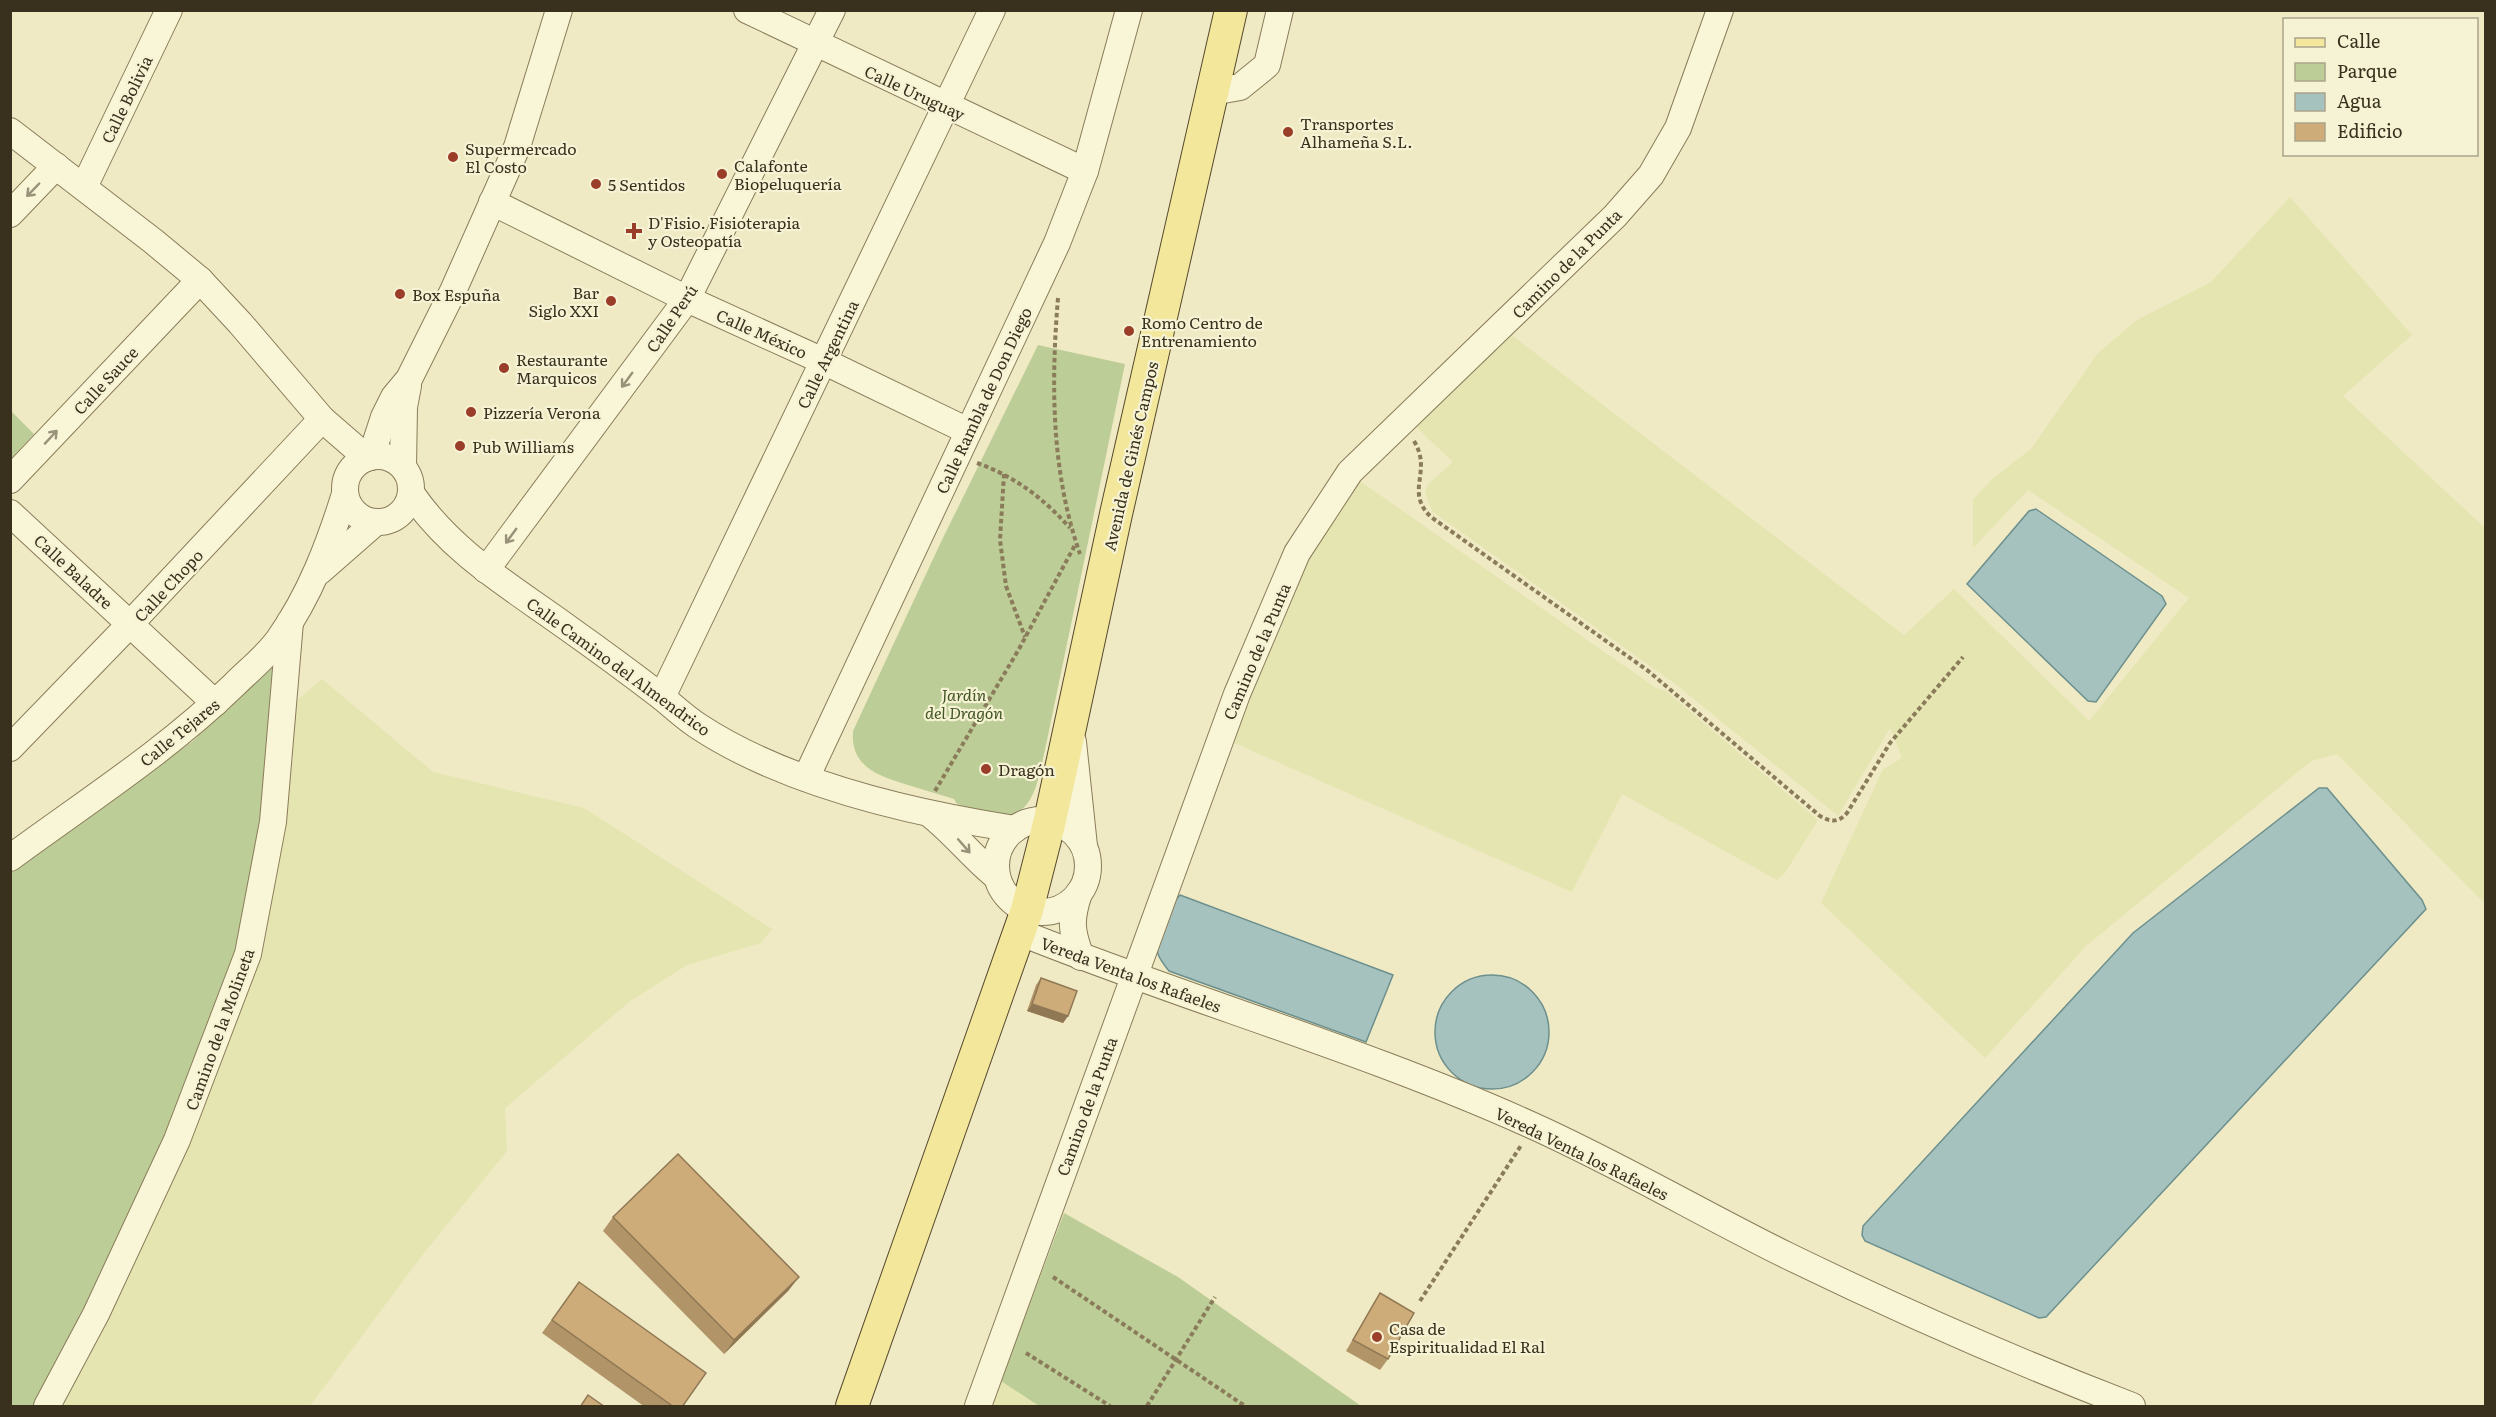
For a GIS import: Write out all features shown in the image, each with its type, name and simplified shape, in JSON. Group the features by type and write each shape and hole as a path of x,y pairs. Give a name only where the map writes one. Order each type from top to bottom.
{"main road":[{"name":"Avenida de Ginés Campos","path":"852,1407 1023,921 1050,820 1116,514 1231,10"}],"street":[{"name":"Calle Bolivia","path":"84,187 169,10"},
{"path":"369,458 394,397 409,380 453,291 517,147 559,10"},
{"name":"Calle Uruguay","path":"747,10 1085,171"},
{"name":"Calle Perú","path":"486,570 687,299 817,45 832,10"},
{"name":"Calle Argentina","path":"662,697 992,10"},
{"name":"Calle Rambla de Don Diego","path":"806,778 1057,243 1085,171 1129,10"},
{"path":"1212,92 1240,87 1267,65 1280,10"},
{"name":"Camino de la Punta","path":"978,1407 1132,976 1237,694 1297,553 1350,472 1615,216 1651,175 1678,128 1720,10"},
{"path":"10,130 200,280 326,423 369,458"},
{"path":"10,214 56,166"},
{"name":"Calle México","path":"492,202 687,299 968,431"},
{"name":"Calle Sauce","path":"10,480 200,280"},
{"path":"326,423 351,508 357,515 380,522 399,515 405,508 411,493 411,484 403,468 404,407 409,380"},
{"path":"326,423 362,426 377,423 384,417"},
{"name":"Calle Chopo","path":"10,748 326,423"},
{"path":"346,488 355,466 369,458 387,457 403,468"},
{"name":"Calle Tejares","path":"10,858 121,779 215,703 279,640 316,575 346,488"},
{"name":"Calle Camino del Almendrico","path":"411,493 426,514 454,545 608,656 698,726 756,758 806,778 927,814 1015,829"},
{"name":"Calle Baladre","path":"10,513 215,703"},
{"name":"Calle Camino del Almendrico","path":"380,522 454,545"},
{"name":"Calle Tejares","path":"316,575 380,522"},
{"name":"Camino de la Molineta","path":"47,1407 96,1314 177,1140 248,954 273,822 290,622"},
{"path":"1071,726 1084,846 1088,862 1086,878 1071,914 1072,934 1081,957"},
{"name":"Vereda Venta los Rafaeles","path":"927,814 954,833 997,877 1003,891 1013,902 1023,921 1081,957 1430,1082 1534,1126 1787,1255 1940,1327 2132,1407"},
{"path":"997,877 995,862 999,847 1008,834 1034,820 1050,820 1063,825 1074,833 1084,846"},
{"path":"1023,921 1041,912 1056,910 1069,903 1079,893"}],"path":[{"path":"1058,292 1054,348 1055,438 1071,529 1083,564"},
{"path":"1397,428 1413,440 1420,451 1422,463 1418,487 1419,499 1424,510 1431,517 1647,670 1820,816 1831,822 1841,819 1847,813 1890,743 1963,657"},
{"path":"956,456 1004,474 1046,501 1071,529"},
{"path":"1004,474 1000,540 1005,586 1025,637"},
{"path":"927,814 1076,544"},
{"path":"1420,1302 1534,1126"},
{"path":"1053,1277 1245,1407"},
{"path":"1147,1407 1215,1297"},
{"path":"1026,1353 1110,1407"}],"green space":[{"path":"2290,197 2412,335 2343,396 2485,528 2485,904 2337,754 2311,761 2086,946 1985,1058 1821,903 1883,769 1902,758 1890,728 1838,816 1674,683 1433,512 1429,504 1425,492 1428,484 1453,462 1414,425 1509,333 1904,635 1954,589 2089,721 2189,598 2028,490 1973,548 1973,500 1992,479 2031,449 2098,353 2137,320 2211,282"},
{"name":"Jardín del Dragón","path":"1038,345 1125,364 1038,781 1028,803 1021,811 998,816 957,804 954,799 878,774 862,762 856,754 853,731 940,544"},
{"path":"11,411 34,434 10,459"},
{"path":"1357,479 1656,688 1666,691 1818,820 1785,873 1777,880 1622,794 1572,892 1232,742 1320,534"},
{"path":"276,657 281,662 250,907 208,1042 40,1406 11,1406 10,872 193,741"},
{"path":"322,679 433,772 584,808 772,929 761,943 687,965 629,1002 505,1108 507,1151 420,1258 310,1406 54,1406 282,824 293,758 293,704"},
{"path":"1064,1213 1178,1277 1361,1406 1039,1406 1001,1381"},
{"path":"1001,1381 1039,1406 992,1406"}],"water":[{"path":"2036,509 2162,596 2166,604 2096,702 2088,701 1967,584 2029,511"},
{"path":"2319,788 2327,788 2422,900 2426,909 2046,1317 2039,1318 1865,1241 1862,1235 1863,1226 2133,933"},
{"path":"1180,895 1393,975 1366,1042 1169,971 1158,954 1158,940 1167,914"},
{"path":"1492,975 1514,979 1533,991 1545,1010 1549,1032 1545,1054 1533,1073 1514,1085 1492,1089 1470,1085 1451,1073 1439,1054 1435,1032 1439,1010 1451,991 1470,979"}],"building":[{"path":"1041,978 1077,991 1068,1016 1032,1004"},
{"path":"678,1154 799,1277 734,1340 613,1217"},
{"path":"579,1282 706,1373 682,1407 674,1407 552,1320"},
{"name":"Casa de Espiritualidad El Ral","path":"1380,1293 1414,1313 1388,1359 1353,1340"},
{"path":"588,1395 605,1407 580,1407"}],"place":[{"name":"Transportes Alhameña S.L.","path":"1288,132"},
{"name":"Supermercado El Costo","path":"453,157"},
{"name":"Calafonte Biopeluquería","path":"722,174"},
{"name":"5 Sentidos","path":"596,184"},
{"name":"D'Fisio. Fisioterapia y Osteopatía","path":"634,231"},
{"name":"Box Espuña","path":"400,294"},
{"name":"Bar Siglo XXI","path":"611,301"},
{"name":"Romo Centro de Entrenamiento","path":"1129,331"},
{"name":"Restaurante Marquicos","path":"504,368"},
{"name":"Pizzería Verona","path":"471,412"},
{"name":"Pub Williams","path":"460,446"},
{"name":"Dragón","path":"986,769"},
{"name":"Casa de Espiritualidad El Ral","path":"1377,1337"}]}
